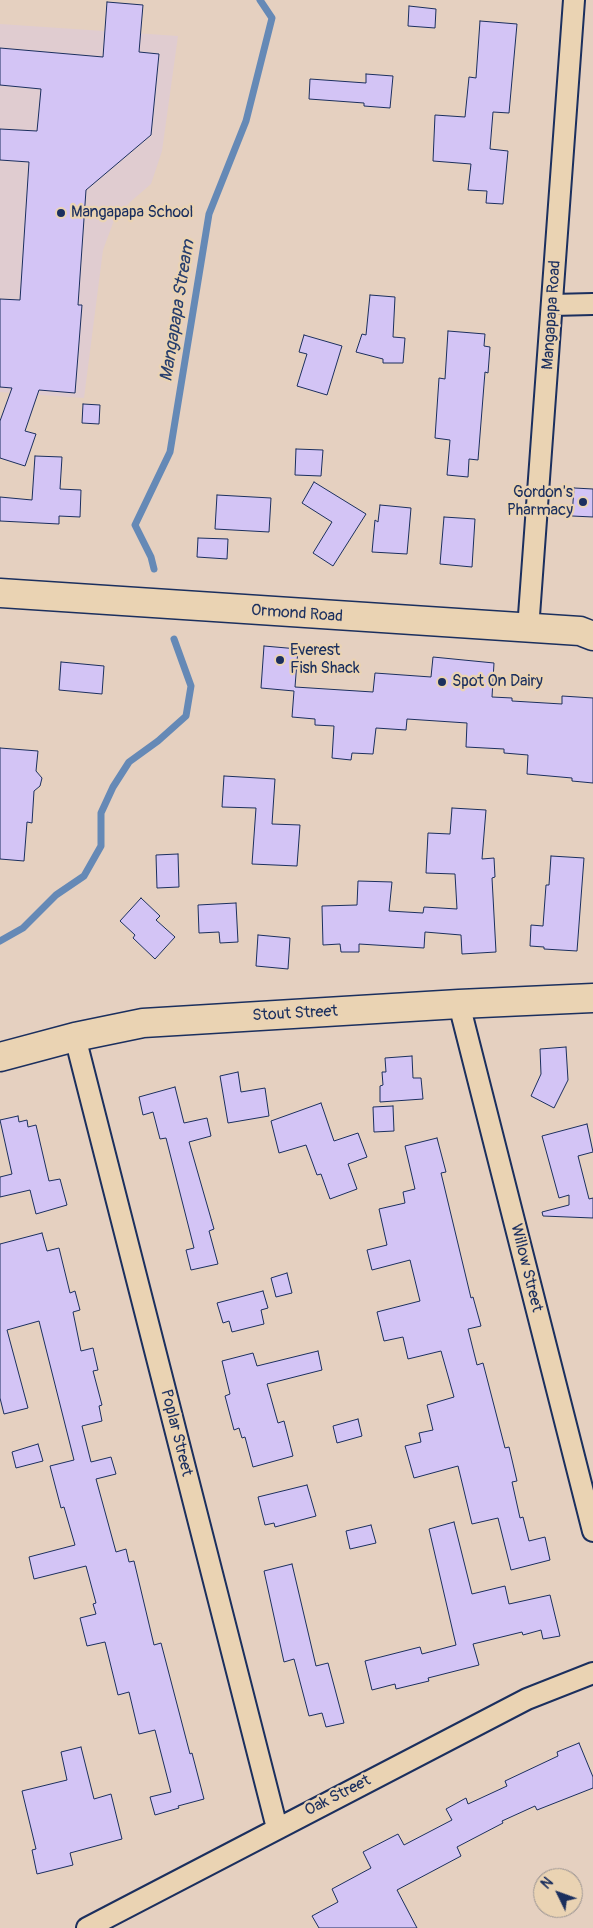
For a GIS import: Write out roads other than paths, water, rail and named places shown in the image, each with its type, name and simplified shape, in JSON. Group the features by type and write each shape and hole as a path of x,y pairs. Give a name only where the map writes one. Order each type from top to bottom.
{"street":[{"name":"Mangapapa Road","path":"528,629 574,0"},
{"path":"552,305 593,304"},
{"name":"Ormond Road","path":"0,594 580,631 593,636"},
{"name":"Stout Street","path":"0,1056 75,1037 143,1023 593,998"},
{"name":"Willow Street","path":"459,1004 593,1531"},
{"name":"Poplar Street","path":"75,1037 277,1828"},
{"name":"Oak Street","path":"86,1928 527,1699 593,1672"}],"waterway":[{"name":"Mangapapa Stream","path":"154,569 151,557 135,525 170,452 209,214 246,121 272,18 260,0"},
{"name":"Mangapapa Stream","path":"0,941 23,928 56,895 84,876 101,846 101,813 113,787 129,762 158,741 186,716 191,686 174,639"}],"place":[{"name":"Mangapapa School","path":"61,213"},
{"name":"Gordon's Pharmacy","path":"583,502"},
{"name":"Everest Fish Shack","path":"280,660"},
{"name":"Spot On Dairy","path":"442,682"}]}
